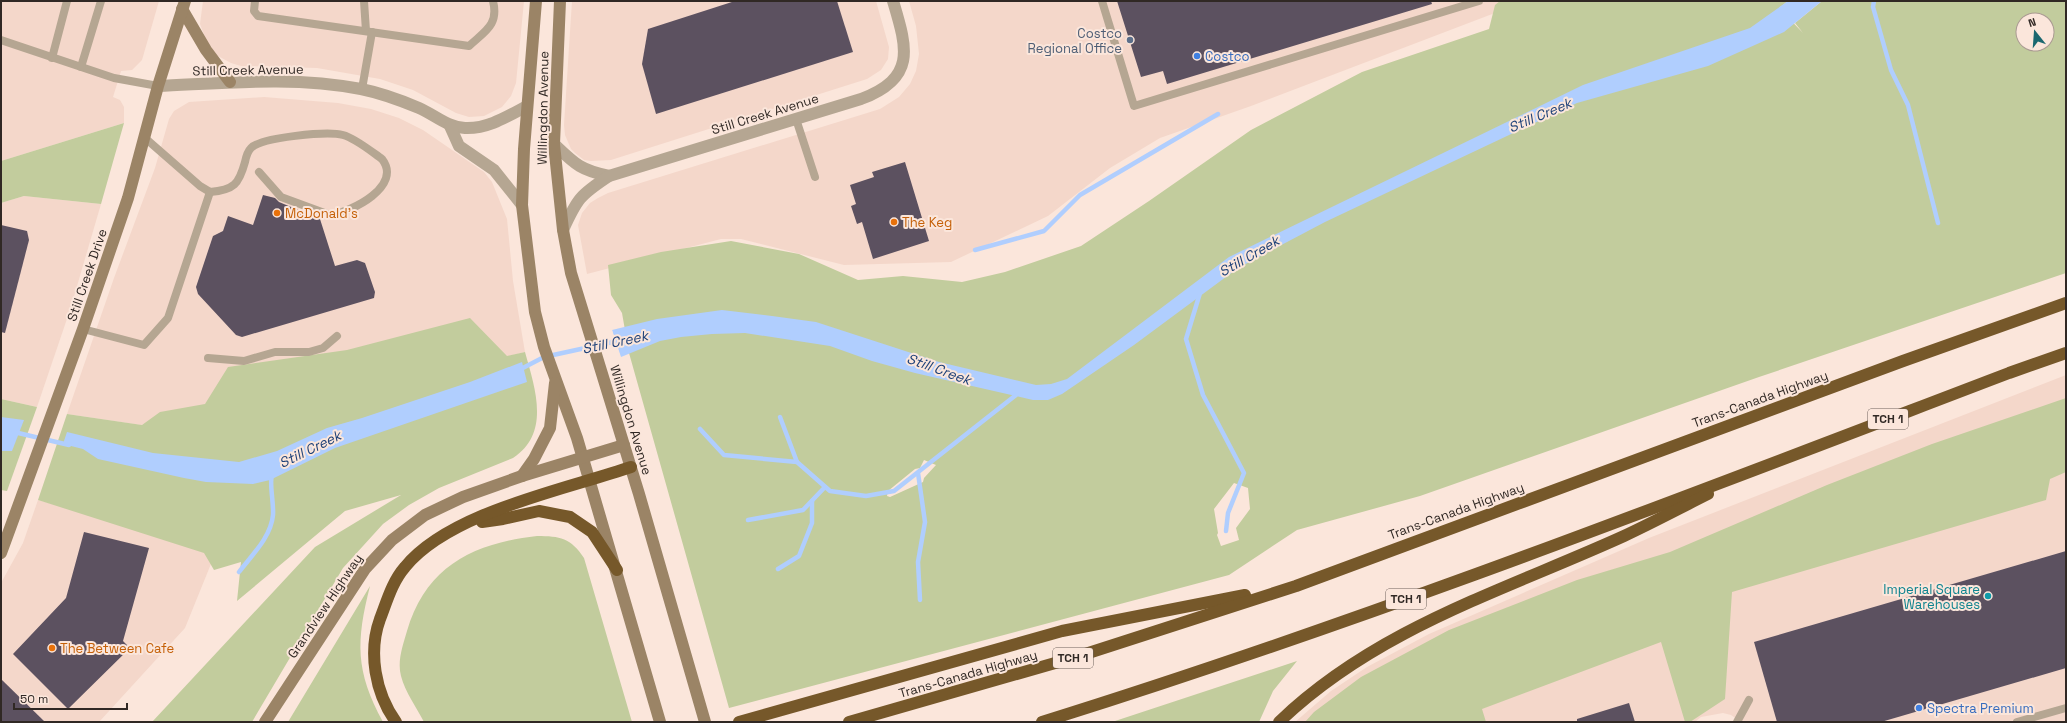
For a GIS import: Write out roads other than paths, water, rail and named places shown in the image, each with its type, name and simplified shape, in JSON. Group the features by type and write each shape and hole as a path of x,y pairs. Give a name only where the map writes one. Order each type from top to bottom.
{"highway":[{"name":"Trans-Canada Highway","path":"849,722 1076,658 1296,586 1903,360 2066,303"},
{"name":"TCH 1","path":"1042,722 1145,690 1434,589 2009,373 2066,353"},
{"path":"1279,722 1305,697 1343,668 1440,614 1625,536 1766,465"},
{"path":"396,722 389,712 376,679 374,635 395,581 405,567 437,538 463,524 536,497 631,467"},
{"path":"463,524 503,520 539,511 570,517 592,532 617,570"},
{"path":"739,722 1062,631 1296,586"}],"main road":[{"name":"Willingdon Avenue","path":"536,1 522,205 532,291 544,347 583,456 660,722"},
{"name":"Willingdon Avenue","path":"560,1 554,144 563,230 571,273 692,670 705,722"},
{"path":"184,5 206,50 230,82"},
{"name":"Still Creek Drive","path":"1,553 83,329 128,198 158,86 184,5"},
{"path":"522,476 534,459 550,428 555,380"},
{"name":"Grandview Highway","path":"265,722 365,569 392,540 425,515 463,497 583,456 624,445"}],"street":[{"name":"Still Creek Avenue","path":"563,230 575,204 584,193 609,176 861,99 880,91 893,80 899,72 902,66 905,50 902,32 893,1"},
{"name":"Still Creek Avenue","path":"158,86 230,82 304,82 362,90 394,98 420,109 450,126 466,128 484,126 528,106"},
{"path":"450,126 459,146 494,170 522,205"},
{"path":"554,144 575,164 589,171 609,176"}],"lane":[{"path":"81,67 101,1"},
{"path":"255,1 254,11 258,16 470,46 492,26 495,16 493,1"},
{"path":"362,90 369,31 364,1"},
{"path":"1102,1 1134,106 1479,1"},
{"path":"52,58 66,2"},
{"path":"1,40 114,78 158,86"},
{"path":"796,119 815,177"},
{"path":"145,138 200,186 210,192 230,188 237,184 241,177 246,158 253,146 279,138 335,134 345,135 382,159 385,163 388,178 383,187 364,201 339,214 330,215 281,196 259,172"},
{"path":"83,329 144,345 168,318 210,192"},
{"path":"208,358 244,361 275,352 309,352 323,348 337,336"},
{"path":"1737,722 1749,700"},
{"path":"2017,722 2066,708"}],"water":[{"path":"1788,1 1822,1 1784,32 1708,66 1577,103 1325,222 1238,268 1134,345 1062,394 1048,400 1033,400 915,373 872,361 830,346 745,333 712,334 660,341 621,357 612,330 657,319 722,310 772,316 816,322 939,362 1036,385 1051,384 1067,379 1229,257 1583,85 1750,28"},
{"path":"522,362 527,382 335,448 270,480 253,484 206,482 184,478 98,459 83,449 63,444 67,432 153,453 239,462 277,451 327,428 470,382"},
{"path":"1,417 24,420 12,451 1,451"}],"waterway":[{"path":"1874,1 1873,7 1891,70 1908,105 1938,223"},
{"path":"975,250 1044,231 1080,195 1218,114"},
{"path":"1200,293 1186,339 1203,395 1244,473 1228,513 1226,531"},
{"name":"Still Creek","path":"519,370 544,357 622,340"},
{"path":"700,429 724,455 797,462 830,491 866,496 894,491 1016,395"},
{"path":"780,417 797,462"},
{"name":"Still Creek","path":"14,432 69,445"},
{"path":"918,473 925,522 918,562 920,600"},
{"path":"239,572 269,531 273,515 272,475"},
{"path":"748,520 803,510 825,487"},
{"path":"778,569 799,556 812,523 812,501"}],"place":[{"name":"Costco Regional Office","path":"1130,40"},
{"name":"Costco","path":"1197,56"},
{"name":"McDonald's","path":"277,213"},
{"name":"The Keg","path":"894,222"},
{"name":"Imperial Square Warehouses","path":"1988,596"},
{"name":"The Between Cafe","path":"52,648"},
{"name":"Spectra Premium","path":"1919,708"}]}
